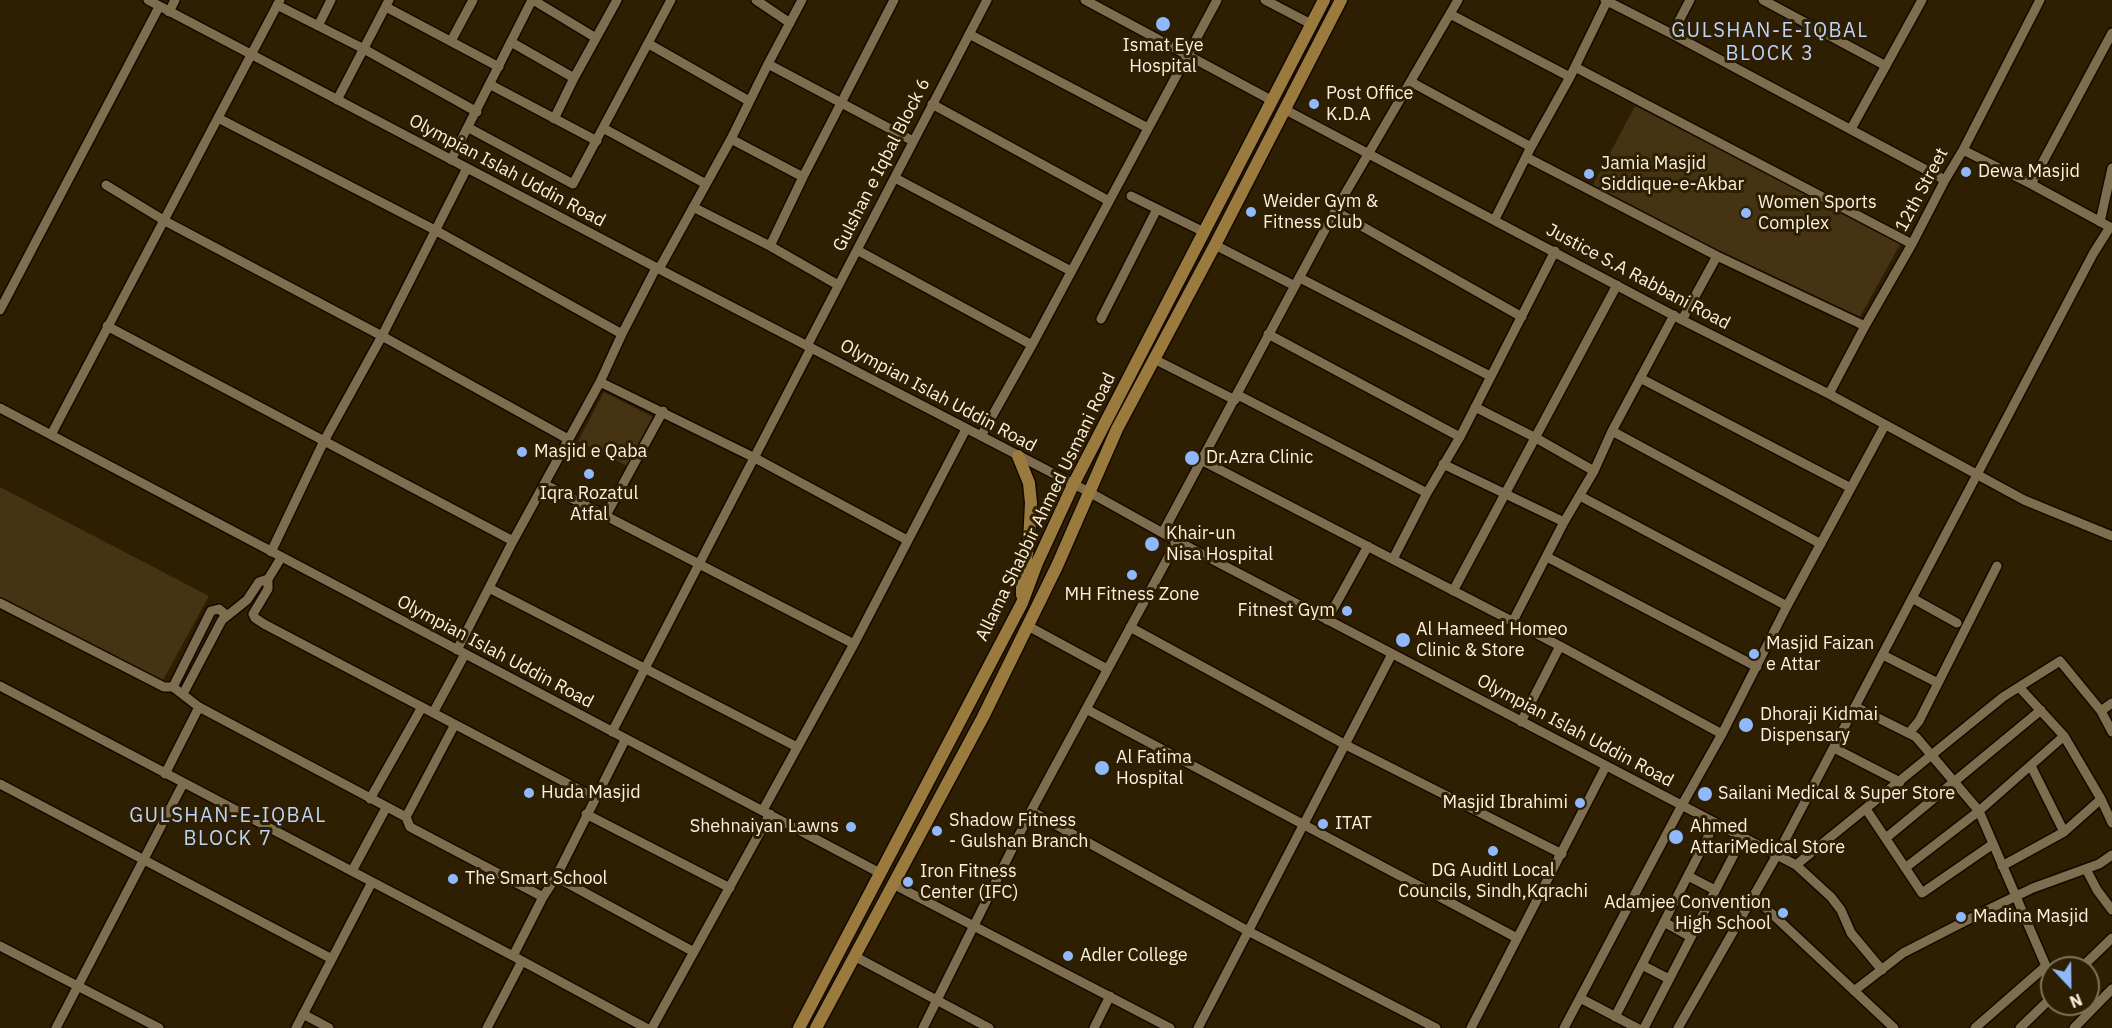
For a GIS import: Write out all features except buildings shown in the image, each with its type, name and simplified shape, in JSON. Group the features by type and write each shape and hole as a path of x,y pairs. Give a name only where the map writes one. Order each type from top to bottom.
{"main road":[{"name":"Allama Shabbir Ahmed Usmani Road","path":"799,1028 1023,603 1037,563 1073,485 1324,0"},
{"name":"Allama Shabbir Ahmed Usmani Road","path":"819,1027 983,717 1028,626 1117,429 1341,0"},
{"path":"1018,456 1029,483 1031,503 1029,542 1022,581 1023,603"}],"street":[{"name":"Olympian Islah Uddin Road","path":"148,0 1796,865 1831,897 1841,910 1851,933 1882,970"},
{"path":"169,12 175,0"},
{"path":"318,26 331,0"},
{"path":"451,41 473,0"},
{"path":"452,160 532,0 596,38"},
{"path":"554,119 617,0"},
{"path":"469,128 573,184 671,0"},
{"path":"756,0 790,23"},
{"path":"433,713 489,588 513,541 600,382 622,334 731,139 802,0"},
{"path":"770,246 894,0"},
{"name":"Gulshan e Iqbal Block 6","path":"612,732 755,458 838,285 987,0"},
{"path":"1085,0 1271,100"},
{"path":"981,436 1217,0"},
{"path":"1265,0 1311,24"},
{"path":"1163,532 1335,211 1458,0"},
{"path":"1672,34 1690,0"},
{"path":"1763,0 1886,66"},
{"path":"1851,129 1920,3 1908,0"},
{"name":"12th Street","path":"1829,394 1864,326 1963,150 2040,0"},
{"path":"1495,219 1570,77 1606,1 1945,180"},
{"path":"52,434 278,2 477,112"},
{"path":"337,100 388,4 499,67"},
{"path":"0,310 159,7"},
{"path":"1450,14 1570,77"},
{"path":"2031,184 2112,33"},
{"path":"969,34 1148,128"},
{"path":"511,42 574,78"},
{"path":"648,44 749,101"},
{"path":"768,64 913,141"},
{"path":"1575,67 1912,244"},
{"path":"1411,82 1531,147"},
{"path":"491,85 597,141"},
{"path":"932,104 1109,201"},
{"name":"Justice S.A Rabbani Road","path":"1284,109 1829,394 2024,500 2112,536"},
{"path":"219,118 435,230 622,334"},
{"path":"603,128 706,183"},
{"path":"731,139 803,177"},
{"path":"1678,1028 1754,897 2110,227 1963,150"},
{"path":"1526,157 1717,256 1864,326"},
{"path":"271,552 324,441 382,336 467,168"},
{"path":"2100,222 2112,168"},
{"path":"895,178 1071,271"},
{"path":"106,184 165,221 382,336 568,439"},
{"path":"1131,196 1204,232"},
{"path":"693,207 770,246 838,285"},
{"path":"1101,320 1157,209"},
{"path":"1335,211 1522,317"},
{"path":"1215,245 1298,282 1490,376"},
{"path":"857,250 1032,345"},
{"path":"1393,559 1427,493 1460,437 1555,251"},
{"path":"1513,621 1564,522 1594,471 1640,378 1717,256"},
{"path":"1453,591 1617,285"},
{"path":"107,326 513,541"},
{"path":"1268,334 1460,437"},
{"path":"1154,359 1427,493"},
{"path":"1640,378 1851,488"},
{"path":"600,382 755,458 908,540"},
{"path":"1475,407 1594,471"},
{"name":"Olympian Islah Uddin Road","path":"0,408 880,873"},
{"path":"606,515 663,411"},
{"path":"1564,1028 1885,425"},
{"path":"652,1028 730,888 797,747 854,644 966,429"},
{"path":"1612,431 1821,544"},
{"path":"1201,460 1513,621 1722,734"},
{"path":"1443,464 1564,522"},
{"path":"544,484 854,644"},
{"path":"1580,496 1787,606"},
{"path":"923,1028 1031,811 1177,541"},
{"path":"1328,620 1368,546"},
{"path":"1547,557 1757,667"},
{"path":"281,558 268,579 268,589 253,614 255,618 454,726 594,798"},
{"path":"1909,733 1919,721 1997,566"},
{"path":"183,694 222,620 247,600 259,582 268,579"},
{"path":"489,588 797,747"},
{"path":"1912,598 1957,623"},
{"path":"0,603 164,687 172,687 199,707 406,817 410,827 543,897"},
{"path":"172,687 211,610 219,609 226,615"},
{"path":"1028,626 1107,669"},
{"path":"1130,627 1344,744 1562,854"},
{"path":"1521,722 1560,646"},
{"path":"1198,1028 1392,654"},
{"path":"1882,656 1936,682"},
{"path":"1796,865 2003,697 2060,661 2101,711 2112,732"},
{"path":"0,686 646,1028"},
{"path":"2019,687 2064,736 2101,799 2112,823"},
{"path":"2101,711 2112,703"},
{"path":"1856,706 1916,737 1979,811 2042,956"},
{"path":"165,774 199,707"},
{"path":"370,799 422,707"},
{"path":"1086,709 1517,938"},
{"path":"1886,838 2042,710"},
{"path":"406,817 454,726"},
{"path":"1905,868 1979,811 2064,736"},
{"path":"513,956 543,897 556,877 625,740"},
{"path":"1834,748 1900,782"},
{"path":"1471,1028 1606,766"},
{"path":"2031,766 2064,832"},
{"path":"0,784 332,959"},
{"path":"56,1028 183,784"},
{"path":"2002,867 2064,832 2101,799"},
{"path":"352,871 387,808"},
{"path":"1866,808 1922,892 1993,844"},
{"path":"1031,811 1248,931 1436,1028"},
{"path":"586,814 730,888"},
{"path":"1615,1017 1716,823"},
{"path":"1644,1028 1743,837"},
{"path":"1854,991 1903,953 2015,897 2099,864 2112,855"},
{"path":"2086,869 2097,890 2112,910"},
{"path":"1688,876 1716,890"},
{"path":"556,877 694,952"},
{"path":"296,1028 372,882"},
{"path":"893,884 1170,1028"},
{"path":"1754,897 1894,1028"},
{"path":"1664,922 1691,937"},
{"path":"2093,956 2112,938"},
{"path":"0,946 159,1028"},
{"path":"854,957 989,1028"},
{"path":"487,1028 522,961"},
{"path":"1642,965 1669,979"},
{"path":"1975,1028 2040,971"},
{"path":"2074,1028 2112,989"},
{"path":"1094,1028 1110,996"},
{"path":"1580,998 1637,1028"},
{"path":"2020,1028 2040,1009"},
{"path":"303,1014 329,1028"}],"shaded area":[{"name":"Women Sports Complex","path":"1635,106 1902,241 1856,324 1593,185"},
{"path":"604,392 653,417 627,466 578,441"},
{"path":"0,487 209,596 162,682 0,597"}],"place":[{"name":"Ismat Eye Hospital","path":"1163,24"},
{"name":"Post Office K.D.A","path":"1314,104"},
{"name":"Dewa Masjid","path":"1966,172"},
{"name":"Jamia Masjid Siddique-e-Akbar","path":"1589,174"},
{"name":"Weider Gym & Fitness Club","path":"1251,212"},
{"name":"Women Sports Complex","path":"1746,213"},
{"name":"Masjid e Qaba","path":"522,452"},
{"name":"Dr.Azra Clinic","path":"1192,458"},
{"name":"Iqra Rozatul Atfal","path":"589,474"},
{"name":"Khair-un Nisa Hospital","path":"1152,544"},
{"name":"MH Fitness Zone","path":"1132,575"},
{"name":"Fitnest Gym","path":"1347,611"},
{"name":"Al Hameed Homeo Clinic & Store","path":"1403,640"},
{"name":"Masjid Faizan e Attar","path":"1754,654"},
{"name":"Dhoraji Kidmai Dispensary","path":"1746,725"},
{"name":"Al Fatima Hospital","path":"1102,768"},
{"name":"Huda Masjid","path":"529,793"},
{"name":"Sailani Medical & Super Store","path":"1705,794"},
{"name":"Masjid Ibrahimi","path":"1580,803"},
{"name":"ITAT","path":"1323,824"},
{"name":"Shehnaiyan Lawns","path":"851,827"},
{"name":"Shadow Fitness - Gulshan Branch","path":"937,831"},
{"name":"Ahmed AttariMedical Store","path":"1676,837"},
{"name":"DG Auditl Local Councils, Sindh,Kqrachi","path":"1493,851"},
{"name":"The Smart School","path":"453,879"},
{"name":"Iron Fitness Center (IFC)","path":"908,882"},
{"name":"Adamjee Convention High School","path":"1783,913"},
{"name":"Madina Masjid","path":"1961,917"},
{"name":"Adler College","path":"1068,956"}],"district":[{"name":"GULSHAN-E-IQBAL BLOCK 3","path":"1770,42"},
{"name":"GULSHAN-E-IQBAL BLOCK 7","path":"228,828"}]}
